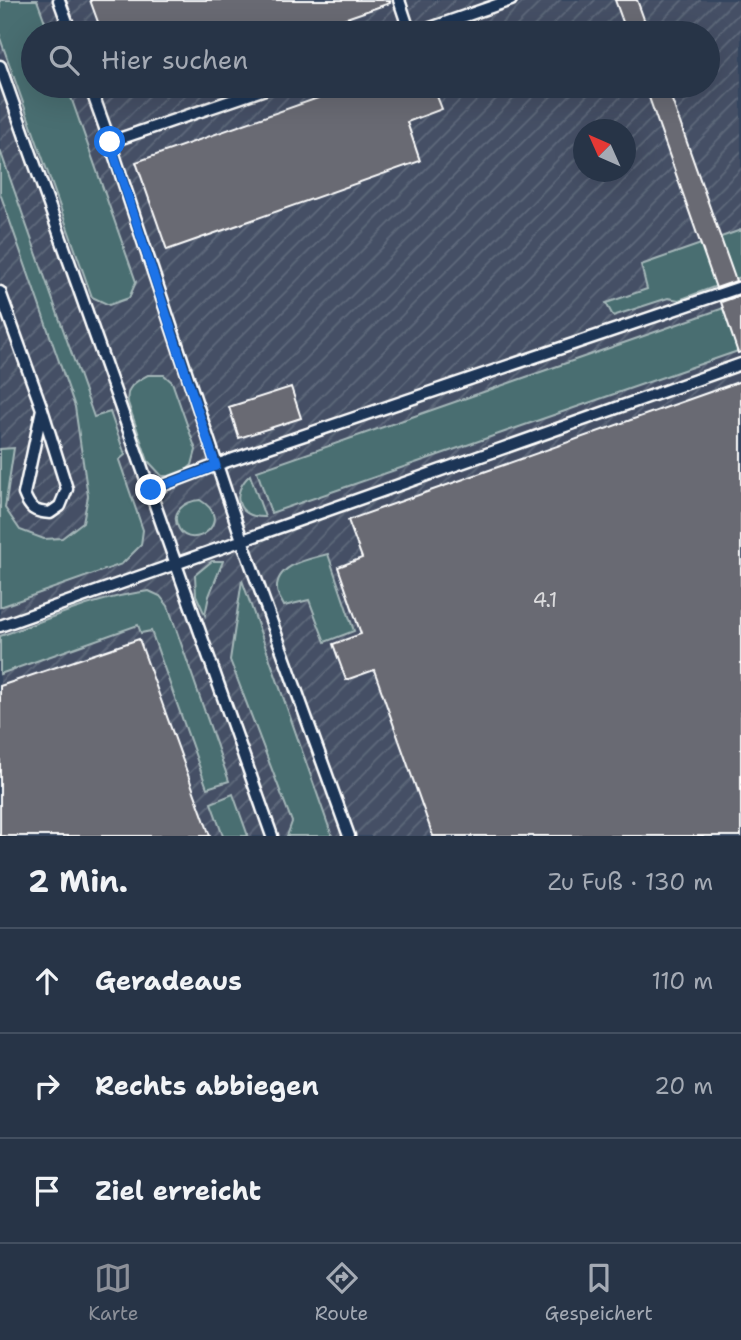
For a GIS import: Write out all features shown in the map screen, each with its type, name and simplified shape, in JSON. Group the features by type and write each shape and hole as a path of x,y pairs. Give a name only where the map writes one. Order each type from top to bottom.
{"lane":[{"path":"59,0 67,21"},
{"path":"399,0 406,21"},
{"path":"451,21 512,0"},
{"path":"0,66 272,836"},
{"path":"94,98 216,466 349,836"},
{"path":"110,142 239,98"},
{"path":"151,490 741,288"},
{"path":"0,292 42,409 67,489 60,506 50,513 38,512 28,506 24,494 42,409"},
{"path":"0,626 741,364"}],"shaded area":[{"path":"0,0 741,0 741,836 0,836"}],"green space":[{"path":"0,0 37,0 45,21 21,21 21,97 0,38"},
{"path":"21,98 71,98 136,282 129,298 109,305 92,297"},
{"path":"0,150 94,417 110,412 125,455 119,460 143,530 141,545 122,564 0,607 0,449 14,448 5,508 20,530 44,539 62,538 83,522 88,496 75,407 0,193"},
{"path":"741,230 741,277 679,300 668,298 613,316 606,303 647,289 641,265"},
{"path":"741,302 741,350 271,513 257,471"},
{"path":"148,375 164,375 172,382 196,450 192,465 183,473 162,476 148,461 127,397 132,386"},
{"path":"250,475 265,517 248,513 239,503 240,489"},
{"path":"200,500 210,508 214,517 213,524 201,535 185,535 176,523 177,513 184,505"},
{"path":"328,554 354,631 325,642 309,600 284,606 277,590 282,574 295,564"},
{"path":"212,561 223,561 209,596 205,615 196,595 195,575"},
{"path":"242,580 332,836 287,836 292,822 230,660"},
{"path":"149,591 160,596 168,606 229,781 207,788 151,631 141,633 138,625 0,674 0,636 92,603"},
{"path":"233,794 248,836 223,836 211,803"}],"building":[{"path":"90,0 390,0 390,3 338,21 98,21"},
{"path":"615,0 637,0 645,21 623,21"},
{"path":"318,98 438,98 442,109 407,122 420,161 167,250 136,162"},
{"path":"649,98 671,98 736,281 716,288"},
{"path":"741,295 741,352 738,353 721,302"},
{"path":"741,381 741,836 433,836 374,670 346,680 333,644 361,634 338,567 362,558 348,520"},
{"path":"291,387 301,418 239,438 229,407"},
{"path":"139,639 210,836 0,836 0,686"}],"route":[{"path":"110,142 216,466 151,490"}]}
